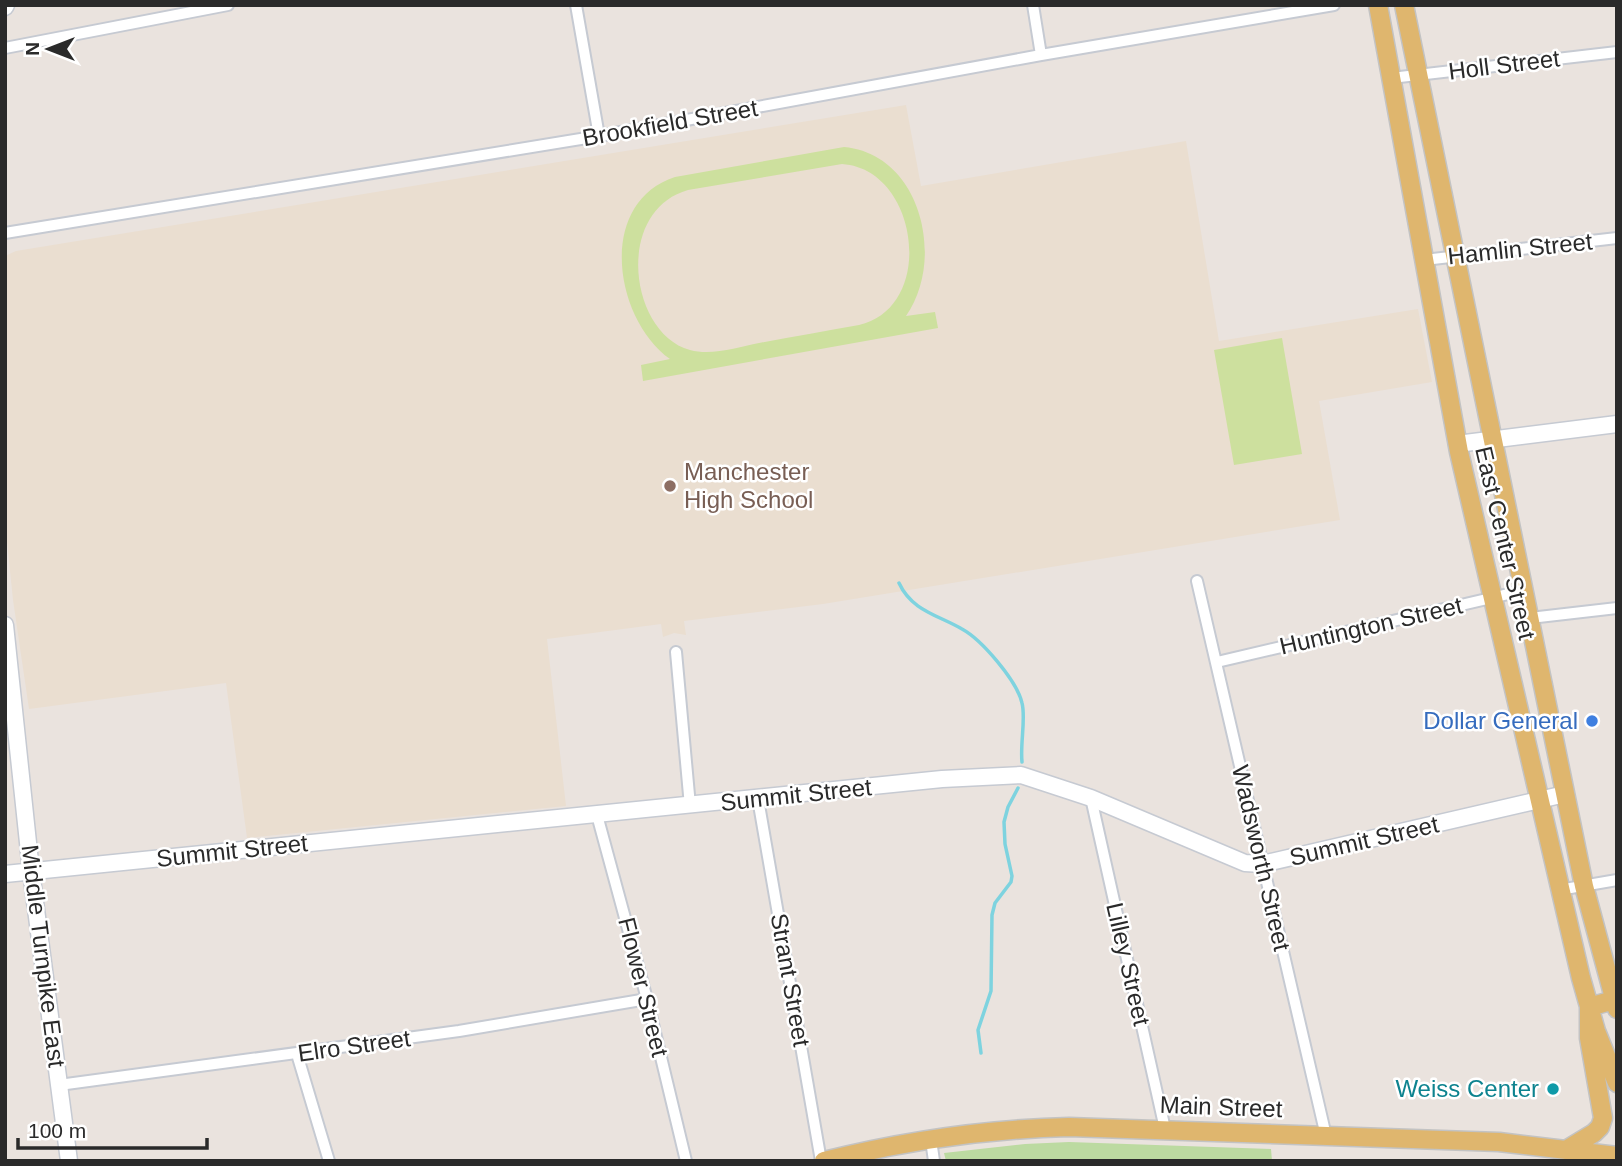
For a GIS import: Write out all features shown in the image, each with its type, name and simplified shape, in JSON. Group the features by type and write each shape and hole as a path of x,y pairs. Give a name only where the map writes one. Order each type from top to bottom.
{"main road":[{"name":"East Center Street","path":"1378,5 1457,444 1491,598 1589,1007 1617,1083"},
{"name":"East Center Street","path":"1404,5 1584,886 1615,1004"},
{"path":"1566,1150 1594,1133 1601,1125 1602,1104 1589,1038 1589,1007 1615,1004"},
{"name":"Main Street","path":"823,1161 931,1140 984,1132 1041,1128 1165,1129 1499,1142 1617,1156"}],"street":[{"path":"5,48 228,5"},
{"path":"576,5 599,136"},
{"path":"1033,5 1041,55"},
{"name":"Brookfield Street","path":"5,233 599,136 1041,55 1334,5"},
{"name":"Holl Street","path":"1391,78 1617,52"},
{"name":"Hamlin Street","path":"1423,260 1617,238"},
{"path":"1457,444 1617,424"},
{"name":"Wadsworth Street","path":"1197,581 1326,1136"},
{"name":"Huntington Street","path":"1217,662 1525,590"},
{"path":"1530,618 1617,608"},
{"name":"Middle Turnpike East","path":"5,625 31,872 69,1161"},
{"path":"676,652 690,806"},
{"name":"Summit Street","path":"5,874 942,779 1016,775 1091,798 1245,863 1262,864 1565,794"},
{"name":"Lilley Street","path":"1091,798 1165,1129"},
{"name":"Strant Street","path":"758,799 823,1161"},
{"name":"Flower Street","path":"597,815 647,999 686,1161"},
{"path":"1559,890 1617,880"},
{"name":"Elro Street","path":"59,1085 459,1031 647,999"},
{"path":"297,1054 329,1161"},
{"path":"931,1140 934,1161"}],"shaded area":[{"name":"Manchester High School","path":"906,105 921,186 1186,141 1219,341 1418,309 1432,382 1319,401 1340,520 823,604 684,621 686,635 674,633 663,637 661,624 547,639 566,806 247,838 226,683 29,709 5,522 5,256 16,251"}],"green space":[{"path":"844,147 870,154 892,168 908,189 919,213 924,239 924,267 918,293 906,316 935,312 938,328 643,381 641,365 670,359 651,341 636,317 626,291 622,263 624,235 633,211 650,191 675,177","holes":["842,164 868,172 888,189 902,212 909,240 908,267 900,293 884,313 859,325 707,352 690,350 669,339 654,321 643,297 638,272 640,245 649,221 664,202 688,190"]},
{"path":"1282,338 1302,454 1234,465 1214,350"},
{"path":"1069,1142 1271,1149 1272,1161 946,1161 944,1153"}],"waterway":[{"path":"899,583 918,606 970,634 1006,673 1022,703 1022,762"},
{"path":"981,1053 978,1030 991,991 992,915 995,903 1011,882 1012,876 1005,844 1004,822 1018,788"}],"place":[{"name":"Manchester High School","path":"670,486"},
{"name":"Dollar General","path":"1592,721"},
{"name":"Weiss Center","path":"1553,1089"}]}
